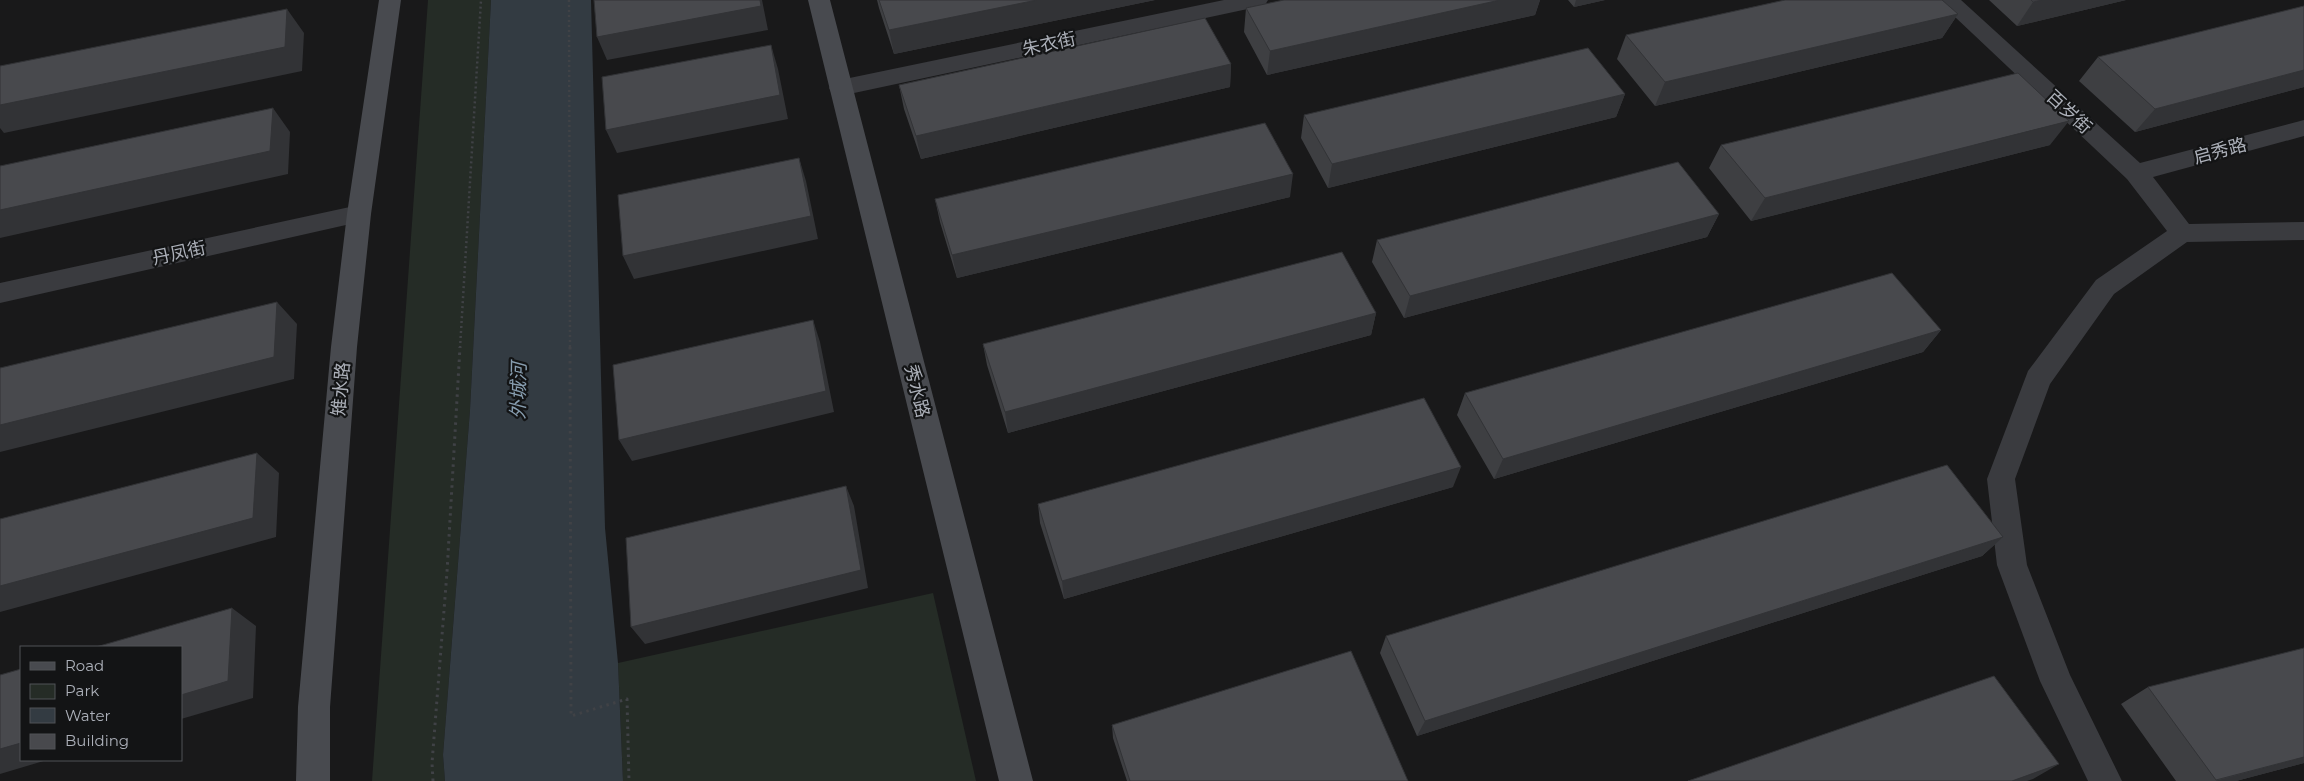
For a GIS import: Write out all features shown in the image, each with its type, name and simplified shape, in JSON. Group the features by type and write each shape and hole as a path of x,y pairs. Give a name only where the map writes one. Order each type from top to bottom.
{"street":[{"name":"雉水路","path":"313,781 315,697 344,347 359,214 390,0"},
{"name":"秀水路","path":"819,0 1016,781"},
{"name":"朱衣街","path":"840,88 1257,0"},
{"name":"百岁街","path":"1948,0 2136,173 2182,233"},
{"name":"启秀路","path":"2136,173 2304,128"},
{"name":"丹凤街","path":"0,293 359,214"},
{"path":"2105,781 2056,681 2012,565 2001,480 2038,379 2105,288 2182,233 2304,231"}],"path":[{"path":"433,781 432,763 482,0"},
{"path":"569,0 571,716 626,699 629,781"}],"green space":[{"path":"428,0 491,0 470,410 443,755 445,781 372,781"},
{"path":"933,593 976,781 623,781 618,663"}],"water":[{"name":"外城河","path":"491,0 591,0 605,528 618,663 623,781 445,781 443,755 470,410"}],"building":[{"path":"594,0 760,0 761,6 597,37"},
{"path":"879,0 1037,0 889,30"},
{"path":"1284,0 1500,0 1270,51 1246,8"},
{"path":"1785,0 1942,0 1958,14 1665,82 1626,35"},
{"path":"2304,6 2304,70 2155,109 2098,57"},
{"path":"287,9 285,47 0,105 0,66"},
{"path":"1205,18 1231,64 916,136 899,85"},
{"path":"771,45 780,95 606,130 602,77"},
{"path":"1588,48 1625,94 1332,164 1304,115"},
{"path":"2018,73 2069,121 1765,198 1721,145"},
{"path":"273,108 270,151 0,210 0,166"},
{"path":"1265,123 1293,174 952,255 935,199"},
{"path":"799,158 811,216 623,256 618,195"},
{"path":"1678,162 1719,214 1410,296 1377,240"},
{"path":"1342,252 1376,313 1005,412 983,344"},
{"path":"1892,273 1941,330 1503,459 1465,393"},
{"path":"277,302 274,357 0,425 0,368"},
{"path":"813,320 826,391 619,440 613,365"},
{"path":"1424,398 1461,467 1062,581 1038,504"},
{"path":"257,453 253,518 0,586 0,519"},
{"path":"1947,465 2003,537 1425,721 1386,636"},
{"path":"846,486 861,570 631,627 626,538"},
{"path":"232,608 228,681 182,695 182,646 99,646"},
{"path":"2304,648 2304,757 2216,780 2148,687"},
{"path":"1351,651 1408,781 1130,781 1112,725"},
{"path":"20,669 20,743 0,749 0,675"},
{"path":"1994,676 2059,764 2012,781 1688,781"}]}
